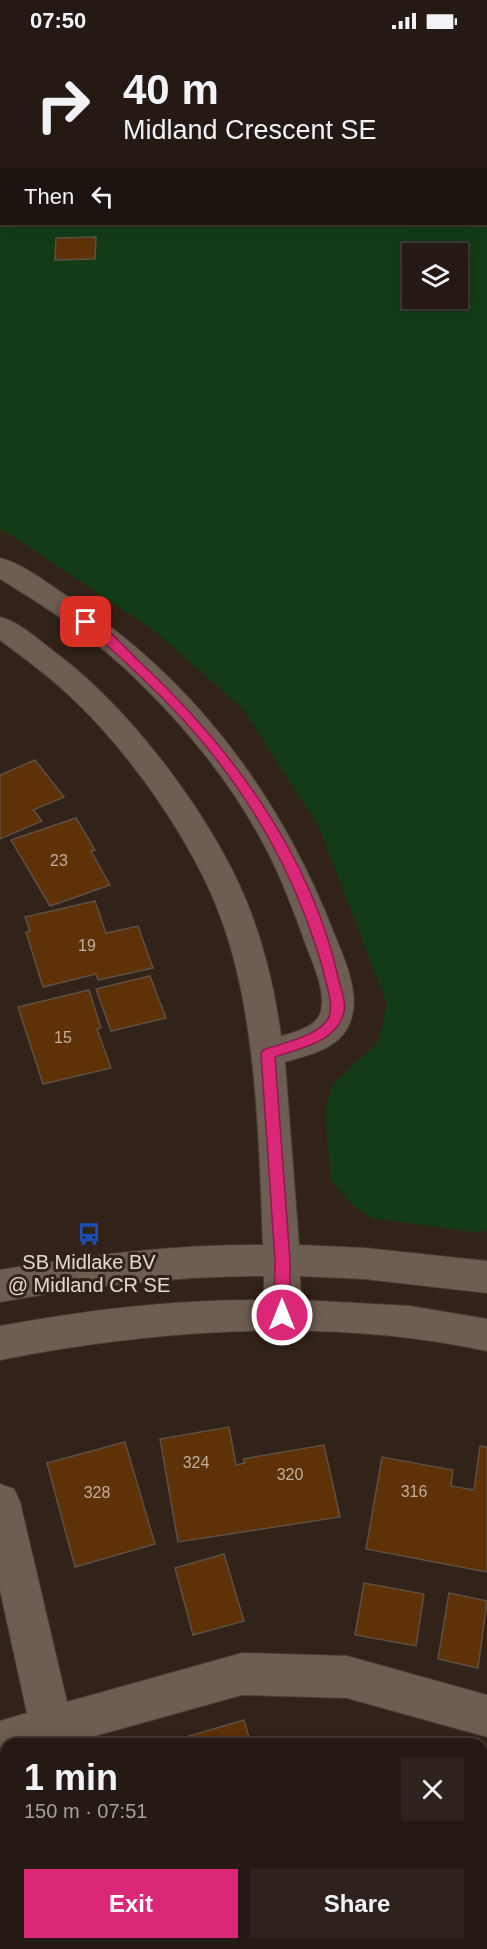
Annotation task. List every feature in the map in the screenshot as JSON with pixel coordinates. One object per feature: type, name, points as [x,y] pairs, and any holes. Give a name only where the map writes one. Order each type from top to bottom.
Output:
[{"type":"street","points":[[0,567],[51,597],[104,635],[139,666],[209,740],[272,829],[300,886],[327,957],[338,1010],[332,1024],[319,1035],[268,1054]]},
{"type":"street","points":[[0,626],[40,655],[83,691],[154,772],[182,812],[212,864],[238,921],[258,991],[268,1054],[283,1260],[282,1315]]},
{"type":"street","points":[[0,1286],[120,1267],[205,1261],[283,1260],[366,1263],[487,1277]]},
{"type":"street","points":[[0,1343],[47,1333],[129,1322],[212,1316],[282,1315],[380,1319],[466,1330],[487,1335]]},
{"type":"street","points":[[0,1502],[52,1728]]},
{"type":"street","points":[[15,1738],[242,1674],[347,1677],[487,1716]]},
{"type":"green space","points":[[0,225],[487,225],[487,1229],[480,1233],[371,1218],[352,1205],[331,1179],[325,1111],[333,1084],[378,1042],[387,1004],[319,827],[243,709],[156,632],[11,535],[0,530]]},
{"type":"building","points":[[96,237],[95,259],[55,260],[56,238]]},
{"type":"building","points":[[35,760],[64,797],[33,810],[42,821],[0,839],[0,775]]},
{"type":"building","points":[[76,818],[95,850],[91,851],[110,885],[50,906],[11,840]]},
{"type":"building","points":[[95,901],[106,933],[138,926],[153,968],[98,980],[96,974],[43,987],[26,932],[30,931],[25,917]]},
{"type":"building","points":[[150,976],[166,1018],[111,1031],[96,989]]},
{"type":"building","points":[[89,990],[101,1028],[97,1029],[111,1068],[43,1084],[18,1007]]},
{"type":"building","points":[[229,1427],[236,1465],[245,1463],[243,1459],[324,1445],[340,1517],[178,1542],[160,1439]]},
{"type":"building","points":[[125,1442],[155,1544],[75,1567],[47,1463]]},
{"type":"building","points":[[480,1446],[487,1447],[487,1572],[366,1549],[382,1457],[453,1470],[451,1486],[474,1490]]},
{"type":"building","points":[[224,1554],[244,1621],[193,1635],[175,1568]]},
{"type":"building","points":[[364,1583],[424,1594],[416,1646],[355,1635]]},
{"type":"building","points":[[449,1593],[487,1601],[478,1668],[438,1659]]},
{"type":"building","points":[[244,1720],[249,1738],[182,1738]]},
{"type":"place","name":"SB Midlake BV @ Midland CR SE","points":[[89,1234]]},
{"type":"route","points":[[86,622],[139,666],[178,705],[232,769],[272,829],[300,886],[327,957],[338,1000],[338,1010],[332,1024],[319,1035],[268,1054],[283,1260],[282,1315]]}]
